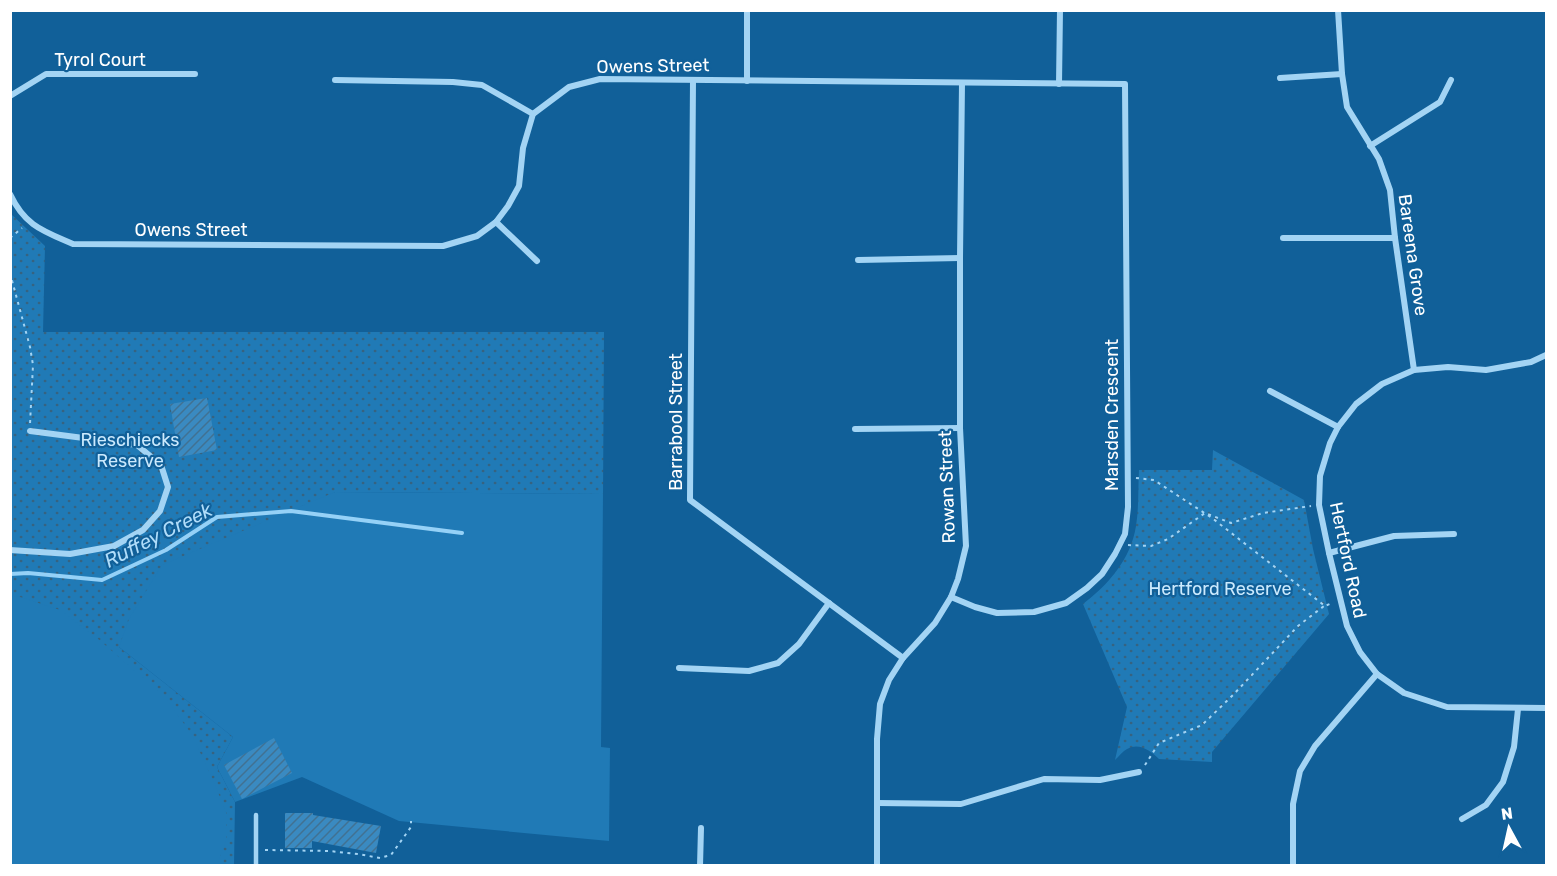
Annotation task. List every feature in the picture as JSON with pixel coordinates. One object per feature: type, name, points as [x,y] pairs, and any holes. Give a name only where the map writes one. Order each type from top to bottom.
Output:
[{"type":"street","points":[[747,10],[747,81]]},
{"type":"street","points":[[1059,84],[1060,10]]},
{"type":"street","name":"Bareena Grove","points":[[1338,10],[1342,74],[1347,107],[1379,159],[1390,190],[1414,370]]},
{"type":"street","name":"Tyrol Court","points":[[10,96],[46,74],[195,74]]},
{"type":"street","points":[[1280,78],[1342,74]]},
{"type":"street","name":"Owens Street","points":[[10,194],[16,205],[39,230],[73,244],[443,246],[477,236],[496,222],[508,206],[519,186],[523,148],[533,114],[569,87],[600,79],[1125,84]]},
{"type":"street","points":[[335,80],[453,81],[482,85],[533,114]]},
{"type":"street","name":"Barrabool Street","points":[[693,80],[690,500],[903,658]]},
{"type":"street","points":[[1370,146],[1440,102],[1451,80]]},
{"type":"street","name":"Rowan Street","points":[[877,866],[877,739],[880,704],[889,680],[903,658],[935,623],[951,597],[966,546],[960,428],[963,83]]},
{"type":"street","name":"Marsden Crescent","points":[[951,597],[997,613],[1034,612],[1066,603],[1102,574],[1125,534],[1128,476],[1125,84]]},
{"type":"street","points":[[496,222],[537,261]]},
{"type":"street","points":[[1282,238],[1395,238]]},
{"type":"street","points":[[858,260],[960,258]]},
{"type":"street","name":"Hertford Road","points":[[1546,355],[1531,362],[1486,370],[1448,367],[1414,370],[1382,384],[1356,404],[1338,427],[1330,443],[1320,476],[1319,505],[1347,626],[1360,652],[1377,674],[1404,693],[1447,707],[1546,708]]},
{"type":"street","points":[[1270,391],[1338,427]]},
{"type":"street","points":[[855,429],[960,428]]},
{"type":"street","points":[[10,550],[70,554],[114,546],[142,530],[160,512],[168,487],[161,465],[137,445],[30,431]]},
{"type":"street","points":[[1329,553],[1394,536],[1454,534]]},
{"type":"street","points":[[679,668],[749,670],[778,663],[799,644],[829,603]]},
{"type":"street","points":[[1293,866],[1293,804],[1300,771],[1315,746],[1377,674]]},
{"type":"street","points":[[1462,819],[1486,805],[1503,782],[1514,747],[1518,709]]},
{"type":"street","points":[[877,803],[961,804],[1044,779],[1100,780],[1139,772]]},
{"type":"street","points":[[700,866],[701,828]]},
{"type":"lane","points":[[256,815],[256,866]]},
{"type":"path","points":[[10,238],[30,222]]},
{"type":"path","points":[[10,273],[33,365],[30,431]]},
{"type":"path","points":[[1128,476],[1154,480],[1205,513],[1325,606]]},
{"type":"path","points":[[1205,513],[1232,523],[1263,513],[1319,505]]},
{"type":"path","points":[[1119,545],[1151,546],[1168,539],[1205,513]]},
{"type":"path","points":[[1139,772],[1159,743],[1202,725],[1298,626],[1325,606],[1340,600]]},
{"type":"path","points":[[256,850],[329,851],[380,858],[391,855],[411,826],[411,821]]},
{"type":"green space","name":"Rieschiecks Reserve","points":[[11,214],[45,246],[43,332],[604,332],[603,494],[335,492],[119,647],[233,737],[217,767],[235,802],[234,865],[11,865]]},
{"type":"green space","name":"Hertford Reserve","points":[[1213,450],[1304,500],[1329,614],[1212,752],[1212,762],[1159,759],[1149,750],[1136,746],[1126,750],[1115,760],[1127,707],[1083,604],[1109,580],[1129,549],[1137,519],[1139,470],[1212,470]]},
{"type":"green space","points":[[335,492],[603,494],[601,747],[610,748],[609,841],[399,821],[302,777],[235,802],[217,767],[233,737],[119,647],[129,619],[162,565]]},
{"type":"green space","points":[[17,596],[60,610],[97,638],[165,697],[192,735],[226,812],[226,841],[217,865],[11,865],[10,597]]},
{"type":"building","points":[[207,398],[217,450],[179,457],[170,404]]},
{"type":"building","points":[[274,738],[292,773],[242,799],[224,765]]},
{"type":"building","points":[[285,813],[313,813],[313,815],[381,826],[376,853],[312,841],[312,848],[285,848]]},
{"type":"waterway","name":"Ruffey Creek","points":[[10,574],[28,573],[102,580],[166,550],[217,517],[291,511],[462,533]]}]
